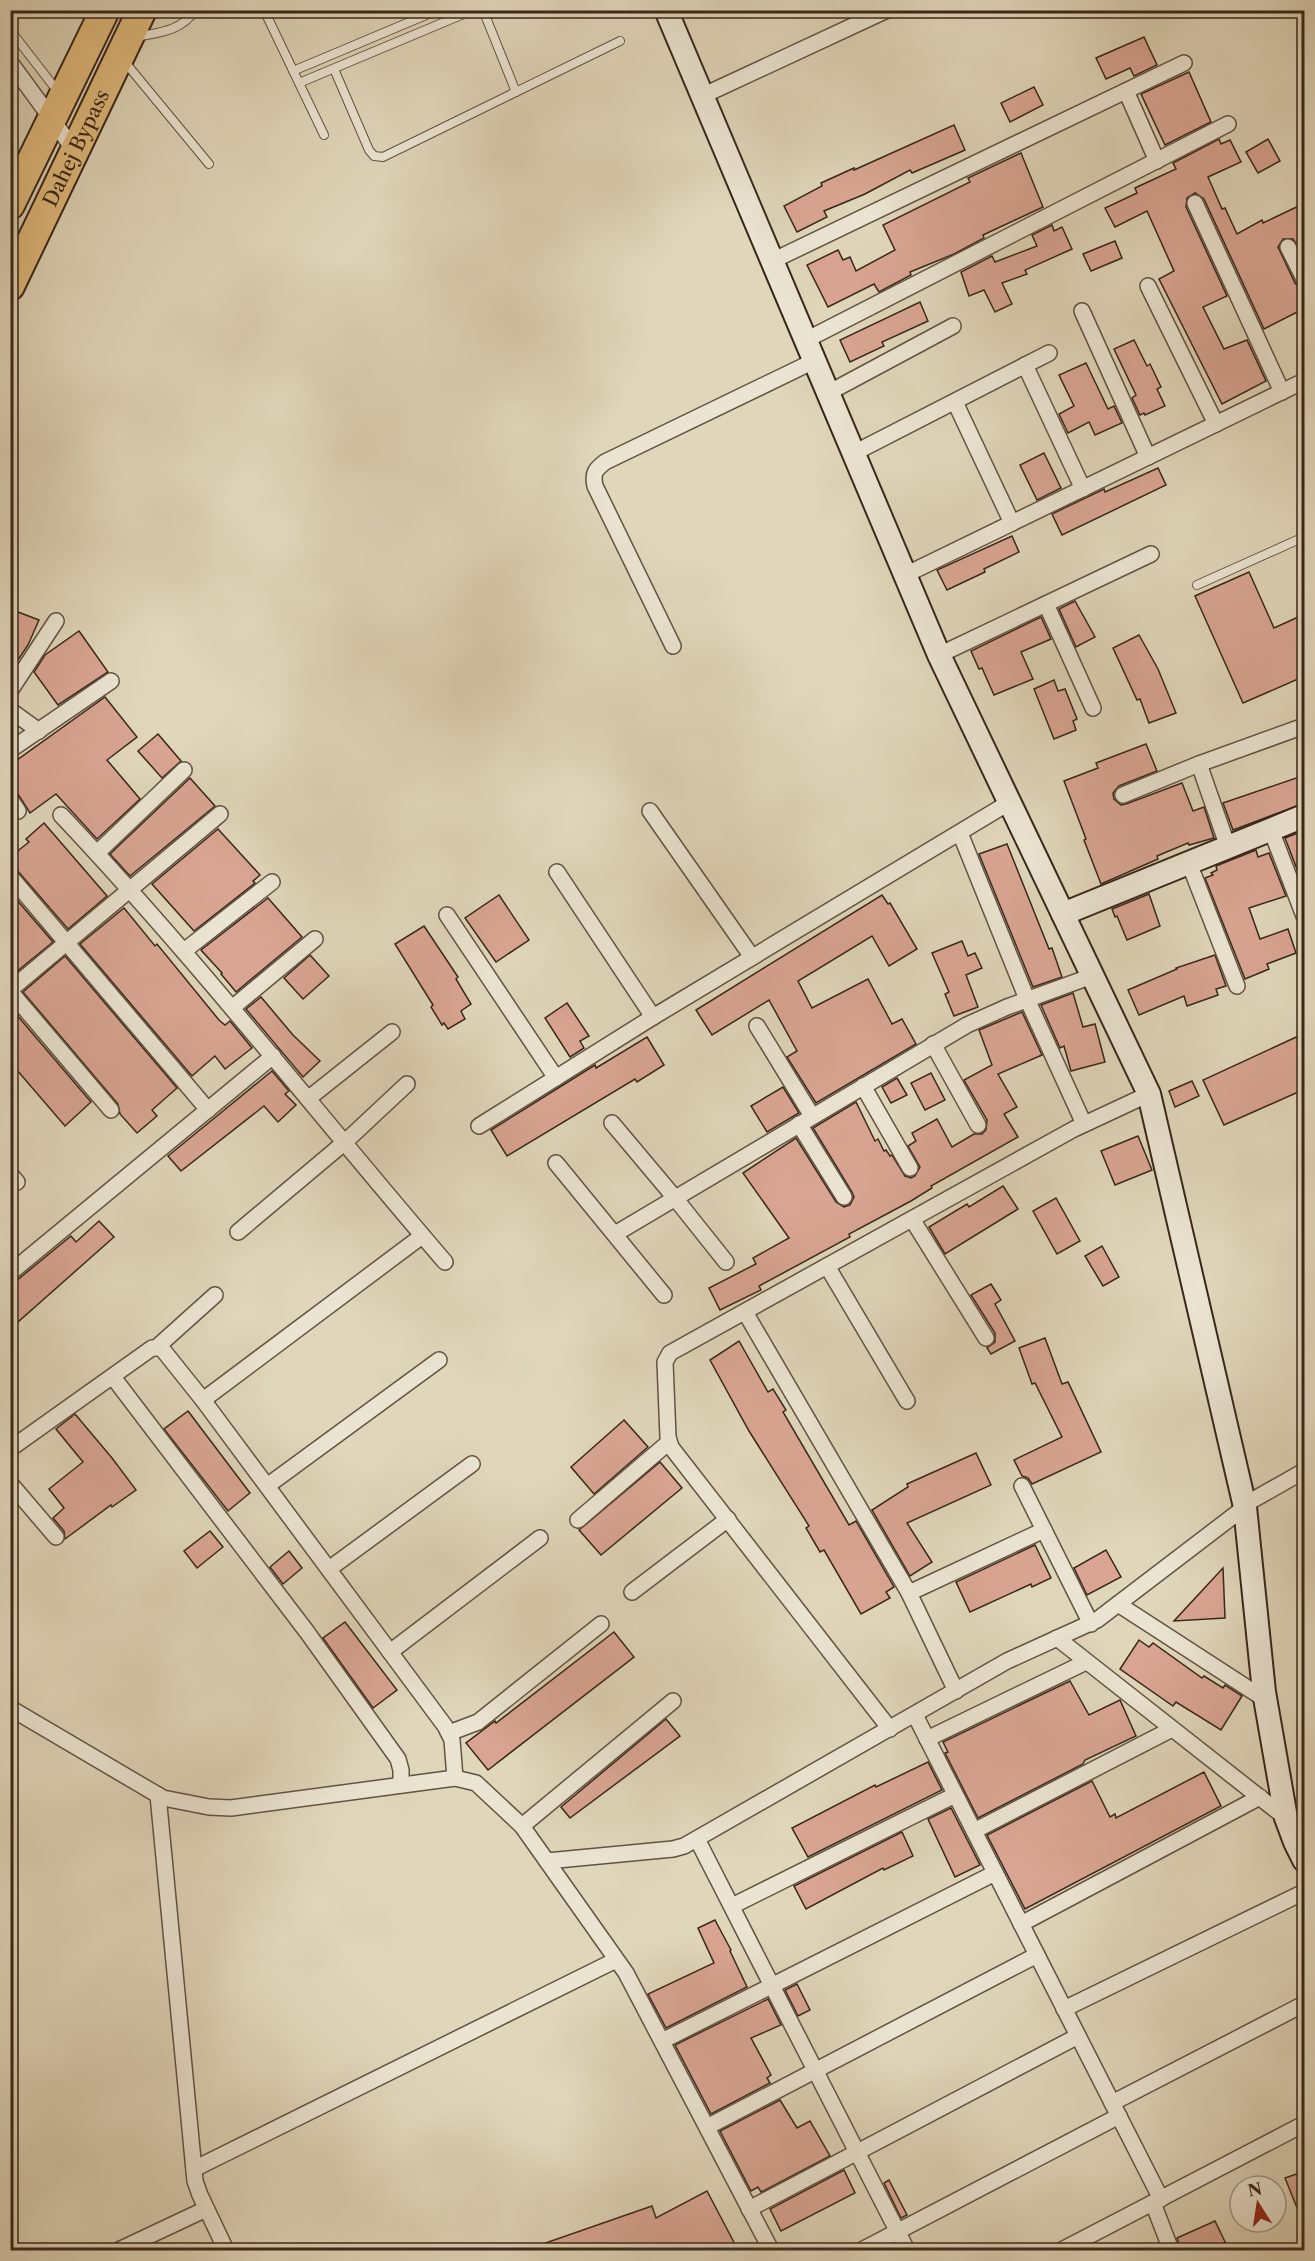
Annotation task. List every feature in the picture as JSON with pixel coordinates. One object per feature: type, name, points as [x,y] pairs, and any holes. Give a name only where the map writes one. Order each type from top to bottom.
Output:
[{"type":"highway","name":"Dahej Bypass","points":[[10,205],[105,10]]},
{"type":"highway","name":"Dahej Bypass","points":[[10,286],[142,10]]},
{"type":"street","points":[[702,96],[887,10]]},
{"type":"street","points":[[669,12],[702,96],[939,655],[1149,1094],[1244,1506],[1266,1700],[1286,1818],[1305,1860]]},
{"type":"street","points":[[10,62],[56,108],[75,151]]},
{"type":"street","points":[[772,261],[1184,63]]},
{"type":"street","points":[[1126,91],[1157,161]]},
{"type":"street","points":[[673,646],[595,486],[593,478],[595,469],[1228,124]]},
{"type":"street","points":[[1195,203],[1282,392]]},
{"type":"street","points":[[1288,247],[1305,279]]},
{"type":"street","points":[[1148,286],[1216,424]]},
{"type":"street","points":[[1082,311],[1148,457]]},
{"type":"street","points":[[828,393],[953,326]]},
{"type":"street","points":[[854,453],[1049,353]]},
{"type":"street","points":[[1025,366],[1083,489]]},
{"type":"street","points":[[905,575],[1305,381]]},
{"type":"street","points":[[955,402],[1012,523]]},
{"type":"street","points":[[939,655],[1151,554]]},
{"type":"street","points":[[1046,604],[1093,708]]},
{"type":"street","points":[[10,691],[56,621]]},
{"type":"street","points":[[10,750],[111,681]]},
{"type":"street","points":[[10,711],[39,731]]},
{"type":"street","points":[[1123,795],[1199,764],[1305,726]]},
{"type":"street","points":[[1199,764],[1228,847]]},
{"type":"street","points":[[97,853],[184,770]]},
{"type":"street","points":[[479,1126],[653,1017],[1010,802]]},
{"type":"street","points":[[650,810],[752,957]]},
{"type":"street","points":[[61,814],[131,889],[445,1262]]},
{"type":"street","points":[[111,1110],[10,991],[220,814]]},
{"type":"street","points":[[1063,914],[1305,816]]},
{"type":"street","points":[[1271,830],[1305,916]]},
{"type":"street","points":[[960,833],[1028,999],[1084,1124]]},
{"type":"street","points":[[1189,863],[1237,986]]},
{"type":"street","points":[[557,872],[653,1017]]},
{"type":"street","points":[[10,876],[208,1110]]},
{"type":"street","points":[[184,951],[272,882]]},
{"type":"street","points":[[447,915],[556,1077]]},
{"type":"street","points":[[232,1008],[315,939]]},
{"type":"street","points":[[615,1234],[933,1044],[986,1015],[1092,976]]},
{"type":"street","points":[[757,1026],[844,1197]]},
{"type":"street","points":[[309,1098],[392,1032]]},
{"type":"street","points":[[933,1044],[978,1125]]},
{"type":"street","points":[[10,1273],[273,1056]]},
{"type":"street","points":[[238,1232],[345,1142],[407,1084]]},
{"type":"street","points":[[863,1086],[910,1168]]},
{"type":"street","points":[[890,1729],[669,1442],[664,1367],[666,1357],[1084,1124],[1149,1094]]},
{"type":"street","points":[[612,1123],[726,1262]]},
{"type":"street","points":[[556,1163],[664,1295]]},
{"type":"street","points":[[912,1219],[986,1338]]},
{"type":"street","points":[[203,1400],[422,1236]]},
{"type":"street","points":[[827,1266],[907,1401]]},
{"type":"street","points":[[10,1449],[156,1348],[215,1295]]},
{"type":"street","points":[[745,1312],[909,1593],[956,1691]]},
{"type":"street","points":[[156,1348],[163,1350],[203,1400],[449,1733],[452,1740],[454,1778]]},
{"type":"street","points":[[267,1486],[439,1360]]},
{"type":"street","points":[[112,1377],[307,1632],[398,1759],[401,1785]]},
{"type":"street","points":[[578,1520],[669,1442]]},
{"type":"street","points":[[329,1569],[472,1464]]},
{"type":"street","points":[[547,1861],[673,1849],[698,1839],[1007,1661],[1091,1624],[1244,1506],[1305,1471]]},
{"type":"street","points":[[10,1483],[56,1537]]},
{"type":"street","points":[[1022,1486],[1091,1624]]},
{"type":"street","points":[[632,1592],[728,1519]]},
{"type":"street","points":[[909,1593],[1044,1530]]},
{"type":"street","points":[[390,1652],[540,1538]]},
{"type":"street","points":[[1118,1604],[1266,1700]]},
{"type":"street","points":[[449,1733],[478,1722],[601,1624]]},
{"type":"street","points":[[1057,1638],[1286,1818]]},
{"type":"street","points":[[927,1739],[1086,1662]]},
{"type":"street","points":[[522,1826],[673,1701]]},
{"type":"street","points":[[10,1708],[158,1795],[198,1805],[231,1808],[454,1778],[476,1783],[522,1826],[632,1983],[771,2250]]},
{"type":"street","points":[[915,1715],[1116,2109],[1157,2201],[1172,2250]]},
{"type":"street","points":[[974,1831],[1172,1729]]},
{"type":"street","points":[[158,1795],[194,2169],[197,2189],[226,2250]]},
{"type":"street","points":[[732,1906],[955,1795]]},
{"type":"street","points":[[1021,1924],[1260,1797]]},
{"type":"street","points":[[698,1839],[907,2250]]},
{"type":"street","points":[[662,2041],[995,1873]]},
{"type":"street","points":[[1064,2009],[1305,1892]]},
{"type":"street","points":[[707,2127],[1037,1955]]},
{"type":"street","points":[[194,2169],[616,1960]]},
{"type":"street","points":[[862,2250],[1305,2004]]},
{"type":"street","points":[[749,2209],[1078,2036]]},
{"type":"street","points":[[1062,2250],[1305,2124]]},
{"type":"street","points":[[119,2250],[206,2209]]},
{"type":"lane","points":[[196,10],[186,23],[124,47],[209,164]]},
{"type":"lane","points":[[264,10],[324,135]]},
{"type":"lane","points":[[293,71],[438,10]]},
{"type":"lane","points":[[299,83],[473,10]]},
{"type":"lane","points":[[483,10],[516,92]]},
{"type":"lane","points":[[10,30],[56,108]]},
{"type":"lane","points":[[334,69],[369,150],[374,156],[383,157],[620,41]]},
{"type":"lane","points":[[1197,585],[1305,537]]},
{"type":"building","points":[[1144,37],[1157,65],[1134,76],[1130,68],[1106,79],[1096,58]]},
{"type":"building","points":[[1189,72],[1211,122],[1165,145],[1141,94]]},
{"type":"building","points":[[1034,87],[1043,105],[1010,122],[1001,103]]},
{"type":"building","points":[[954,125],[965,150],[912,173],[910,170],[865,194],[824,211],[827,217],[797,232],[784,206],[822,186],[821,183]]},
{"type":"building","points":[[1219,139],[1221,144],[1230,140],[1241,162],[1208,177],[1222,209],[1225,208],[1237,234],[1262,220],[1263,223],[1305,203],[1305,258],[1293,239],[1283,239],[1278,247],[1295,283],[1305,289],[1305,308],[1264,329],[1204,199],[1195,193],[1187,198],[1186,207],[1227,296],[1203,307],[1224,349],[1247,340],[1266,381],[1222,404],[1159,279],[1174,271],[1147,211],[1115,227],[1105,208],[1137,193],[1135,188],[1176,169],[1173,163]]},
{"type":"building","points":[[1268,139],[1280,161],[1258,173],[1246,152]]},
{"type":"building","points":[[1021,153],[1043,207],[983,235],[984,238],[954,254],[910,272],[911,275],[879,292],[874,284],[828,307],[807,265],[838,250],[843,260],[850,257],[856,271],[895,250],[883,225],[970,182],[968,178]]},
{"type":"building","points":[[1052,225],[1054,231],[1062,227],[1072,249],[1025,270],[1027,274],[1002,283],[1012,304],[995,312],[984,290],[969,296],[961,272],[992,256],[995,262],[1037,246],[1032,235]]},
{"type":"building","points":[[1115,241],[1122,258],[1091,271],[1083,254]]},
{"type":"building","points":[[920,302],[928,321],[882,342],[884,346],[850,362],[840,340]]},
{"type":"building","points":[[1134,340],[1147,366],[1150,364],[1161,387],[1157,389],[1165,406],[1145,415],[1144,413],[1140,415],[1132,398],[1136,395],[1114,349]]},
{"type":"building","points":[[1086,363],[1108,409],[1114,406],[1122,423],[1095,435],[1089,422],[1068,433],[1059,414],[1074,406],[1059,375]]},
{"type":"building","points":[[1044,453],[1061,488],[1037,500],[1020,465]]},
{"type":"building","points":[[1158,468],[1166,485],[1062,535],[1052,514],[1104,489],[1105,492]]},
{"type":"building","points":[[1012,536],[1019,552],[984,569],[985,572],[947,590],[937,570]]},
{"type":"building","points":[[1249,572],[1274,628],[1305,614],[1305,676],[1243,703],[1195,596]]},
{"type":"building","points":[[1075,601],[1095,637],[1076,647],[1059,609]]},
{"type":"building","points":[[10,609],[39,620],[28,645],[10,672]]},
{"type":"building","points":[[1041,617],[1051,639],[1021,652],[1033,679],[994,695],[982,668],[979,669],[971,651]]},
{"type":"building","points":[[79,631],[108,672],[58,705],[34,672],[45,655]]},
{"type":"building","points":[[1139,635],[1158,669],[1176,713],[1149,723],[1140,699],[1137,700],[1113,648]]},
{"type":"building","points":[[1054,680],[1058,691],[1065,689],[1077,719],[1073,721],[1076,730],[1054,739],[1034,689]]},
{"type":"building","points":[[105,697],[137,737],[107,760],[140,799],[97,839],[56,794],[30,813],[18,794],[10,787],[10,765]]},
{"type":"building","points":[[158,734],[181,761],[162,778],[138,751]]},
{"type":"building","points":[[1146,744],[1157,771],[1119,786],[1113,793],[1114,799],[1121,805],[1126,804],[1182,783],[1193,811],[1204,807],[1214,838],[1189,845],[1188,843],[1101,884],[1064,781],[1098,768],[1096,763]]},
{"type":"building","points":[[1305,775],[1305,803],[1233,830],[1223,803]]},
{"type":"building","points":[[190,778],[215,806],[130,876],[110,854]]},
{"type":"building","points":[[44,823],[107,896],[68,929],[17,870],[10,867],[10,857],[29,842],[26,839]]},
{"type":"building","points":[[218,829],[260,875],[253,881],[255,883],[194,931],[152,884]]},
{"type":"building","points":[[1305,830],[1305,890],[1285,838]]},
{"type":"building","points":[[1007,844],[1049,949],[1052,948],[1062,977],[1033,987],[979,854]]},
{"type":"building","points":[[1256,850],[1258,857],[1269,853],[1286,896],[1249,908],[1260,939],[1288,929],[1296,953],[1267,964],[1269,969],[1245,979],[1205,878],[1213,875],[1211,873],[1217,870],[1216,866]]},
{"type":"building","points":[[10,892],[53,942],[10,977]]},
{"type":"building","points":[[1149,894],[1160,926],[1127,940],[1112,909]]},
{"type":"building","points":[[499,895],[529,940],[496,962],[465,918]]},
{"type":"building","points":[[882,895],[888,904],[890,903],[917,949],[889,966],[872,936],[798,981],[812,1008],[868,979],[892,1024],[902,1019],[916,1044],[816,1103],[787,1057],[797,1051],[769,1000],[712,1035],[696,1010]]},
{"type":"building","points":[[268,898],[302,937],[236,992],[201,950]]},
{"type":"building","points":[[124,908],[155,946],[157,944],[219,1020],[225,1025],[230,1021],[252,1048],[225,1069],[215,1056],[192,1076],[80,944]]},
{"type":"building","points":[[424,926],[458,977],[456,979],[471,1004],[461,1011],[465,1019],[448,1029],[444,1023],[442,1025],[431,1007],[433,1005],[395,944]]},
{"type":"building","points":[[962,941],[968,956],[975,953],[982,968],[966,975],[978,1007],[954,1016],[945,994],[949,992],[932,953]]},
{"type":"building","points":[[310,955],[329,976],[303,999],[284,978]]},
{"type":"building","points":[[1215,955],[1226,986],[1216,989],[1218,995],[1187,1006],[1184,996],[1139,1015],[1128,990],[1176,968]]},
{"type":"building","points":[[65,956],[177,1088],[152,1110],[157,1116],[137,1133],[120,1114],[118,1104],[23,992]]},
{"type":"building","points":[[1073,993],[1083,1027],[1095,1024],[1105,1062],[1071,1071],[1064,1046],[1060,1048],[1041,1005]]},
{"type":"building","points":[[261,997],[293,1035],[320,1061],[303,1077],[246,1009]]},
{"type":"building","points":[[567,1003],[589,1036],[580,1041],[584,1048],[570,1057],[545,1018]]},
{"type":"building","points":[[10,1007],[91,1102],[65,1126],[10,1062]]},
{"type":"building","points":[[1022,1012],[1042,1055],[998,1074],[1017,1107],[1004,1114],[1018,1137],[931,1186],[932,1188],[911,1201],[849,1234],[850,1237],[759,1286],[761,1290],[720,1310],[709,1288],[756,1264],[753,1258],[789,1238],[743,1173],[796,1138],[836,1202],[844,1207],[850,1205],[854,1197],[852,1192],[813,1128],[856,1102],[875,1141],[878,1139],[884,1151],[892,1155],[905,1176],[911,1178],[915,1176],[920,1167],[908,1146],[916,1141],[912,1133],[937,1119],[952,1147],[986,1130],[987,1120],[964,1080],[992,1065],[979,1030]]},
{"type":"building","points":[[1305,1033],[1305,1089],[1224,1125],[1203,1080]]},
{"type":"building","points":[[647,1037],[664,1065],[637,1082],[635,1079],[507,1156],[491,1130],[595,1065],[596,1068]]},
{"type":"building","points":[[272,1071],[289,1091],[285,1094],[296,1105],[278,1122],[264,1106],[181,1171],[168,1156]]},
{"type":"building","points":[[931,1073],[945,1100],[925,1110],[911,1083]]},
{"type":"building","points":[[897,1078],[907,1095],[891,1103],[882,1087]]},
{"type":"building","points":[[1192,1081],[1199,1096],[1175,1107],[1169,1091]]},
{"type":"building","points":[[783,1087],[799,1113],[767,1132],[751,1106]]},
{"type":"building","points":[[1138,1136],[1152,1170],[1115,1185],[1101,1151]]},
{"type":"building","points":[[1003,1186],[1018,1209],[945,1254],[929,1227],[967,1204],[969,1207]]},
{"type":"building","points":[[1056,1198],[1080,1241],[1057,1254],[1033,1211]]},
{"type":"building","points":[[99,1221],[114,1237],[10,1329],[10,1283],[16,1281],[71,1236],[76,1242]]},
{"type":"building","points":[[1102,1246],[1119,1277],[1103,1286],[1085,1256]]},
{"type":"building","points":[[991,1284],[1001,1300],[995,1304],[1015,1341],[991,1354],[987,1348],[995,1342],[995,1333],[971,1295]]},
{"type":"building","points":[[1045,1338],[1062,1384],[1068,1382],[1101,1452],[1032,1484],[1028,1478],[1022,1476],[1014,1460],[1062,1437],[1035,1383],[1032,1384],[1019,1348]]},
{"type":"building","points":[[739,1341],[768,1392],[773,1389],[786,1410],[783,1412],[849,1525],[856,1521],[894,1587],[886,1592],[890,1598],[861,1614],[824,1550],[820,1552],[806,1528],[809,1526],[749,1431],[710,1360]]},
{"type":"building","points":[[188,1411],[250,1493],[228,1511],[164,1429]]},
{"type":"building","points":[[75,1414],[136,1490],[112,1507],[111,1505],[65,1539],[64,1531],[53,1518],[64,1508],[49,1489],[83,1462],[56,1429]]},
{"type":"building","points":[[624,1420],[648,1447],[594,1494],[571,1467]]},
{"type":"building","points":[[976,1453],[991,1485],[907,1523],[932,1562],[910,1576],[872,1510],[908,1487],[907,1484]]},
{"type":"building","points":[[660,1462],[682,1488],[601,1555],[579,1530]]},
{"type":"building","points":[[210,1531],[223,1547],[197,1568],[184,1551]]},
{"type":"building","points":[[1035,1545],[1051,1578],[1032,1587],[1031,1584],[970,1612],[956,1582]]},
{"type":"building","points":[[1106,1550],[1121,1577],[1087,1595],[1074,1568]]},
{"type":"building","points":[[289,1551],[302,1568],[283,1584],[270,1567]]},
{"type":"building","points":[[1223,1568],[1225,1618],[1174,1621]]},
{"type":"building","points":[[345,1622],[397,1690],[373,1708],[323,1638]]},
{"type":"building","points":[[614,1632],[634,1657],[488,1770],[466,1743],[495,1721],[496,1723]]},
{"type":"building","points":[[1139,1640],[1149,1647],[1153,1643],[1202,1678],[1204,1676],[1223,1688],[1225,1685],[1242,1696],[1221,1730],[1176,1702],[1173,1706],[1120,1669]]},
{"type":"building","points":[[1070,1681],[1089,1715],[1120,1700],[1136,1736],[1085,1760],[1083,1764],[978,1818],[945,1753],[948,1752],[943,1742]]},
{"type":"building","points":[[666,1719],[680,1736],[570,1818],[561,1807]]},
{"type":"building","points":[[928,1762],[942,1790],[808,1857],[792,1828],[875,1785],[876,1787]]},
{"type":"building","points":[[1204,1772],[1221,1806],[1025,1909],[987,1835],[1092,1781],[1110,1817],[1115,1814],[1116,1818]]},
{"type":"building","points":[[951,1808],[980,1865],[955,1877],[928,1819]]},
{"type":"building","points":[[902,1832],[913,1856],[884,1870],[883,1868],[806,1909],[794,1886]]},
{"type":"building","points":[[715,1920],[747,1987],[666,2028],[648,1994],[714,1963],[698,1928]]},
{"type":"building","points":[[797,1984],[810,2010],[798,2016],[785,1990]]},
{"type":"building","points":[[768,1999],[781,2025],[751,2038],[771,2075],[767,2078],[770,2083],[711,2114],[675,2045]]},
{"type":"building","points":[[780,2100],[797,2128],[810,2121],[830,2156],[761,2192],[758,2187],[751,2191],[720,2131]]},
{"type":"building","points":[[844,2170],[855,2193],[781,2231],[770,2209]]},
{"type":"building","points":[[1305,2171],[1305,2225],[1288,2185],[1288,2177]]},
{"type":"building","points":[[889,2180],[907,2215],[901,2218],[884,2183]]},
{"type":"building","points":[[707,2191],[738,2250],[622,2250],[621,2246],[607,2250],[531,2250],[531,2248],[652,2206],[656,2218]]},
{"type":"building","points":[[1215,2221],[1229,2250],[1181,2250],[1177,2238]]}]
